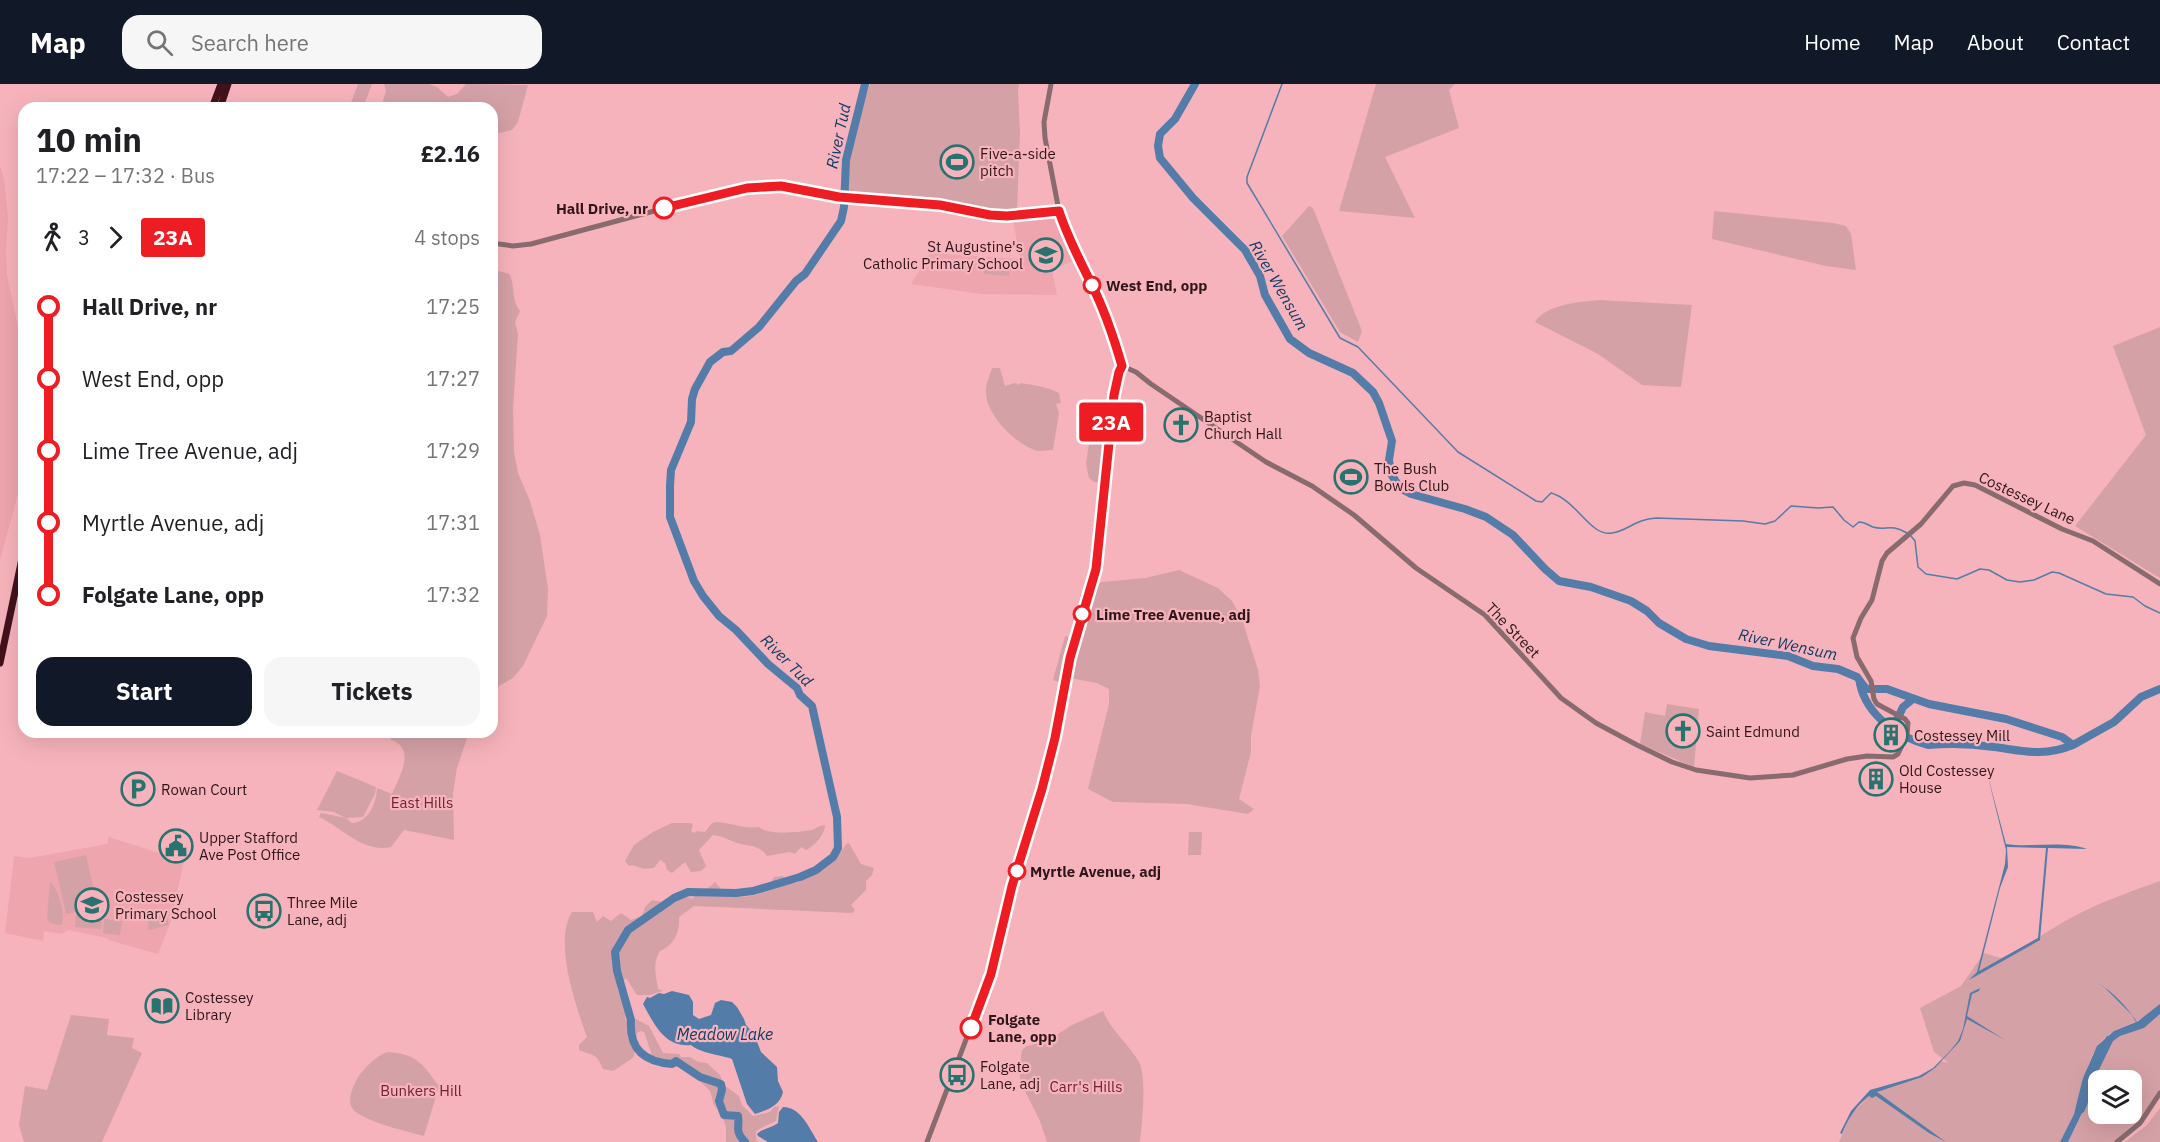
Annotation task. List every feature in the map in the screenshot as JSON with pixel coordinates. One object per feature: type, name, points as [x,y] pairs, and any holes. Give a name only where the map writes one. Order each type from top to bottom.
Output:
[{"type":"highway","points":[[218,102],[221,84]]},
{"type":"highway","points":[[219,102],[228,84]]},
{"type":"highway","points":[[0,663],[18,578]]},
{"type":"street","points":[[927,1142],[991,974],[1012,886],[1055,738],[1070,658],[1096,569],[1114,395],[1122,366],[1100,303],[1065,230],[1059,211],[1044,122],[1052,84]]},
{"type":"street","points":[[498,244],[513,246],[531,244],[759,186],[790,187],[839,197],[933,204],[997,216],[1059,211]]},
{"type":"street","name":"The Street","points":[[1122,366],[1136,372],[1266,462],[1312,486],[1354,515],[1416,568],[1480,611],[1561,698],[1612,733],[1672,762],[1696,770],[1750,778],[1793,775],[1847,759],[1893,756]]},
{"type":"street","name":"Costessey Lane","points":[[1893,756],[1899,754],[1904,744],[1909,730],[1908,723],[1897,714],[1877,704],[1871,681],[1857,657],[1853,638],[1872,600],[1882,561],[1894,546],[1910,535],[1929,516],[1936,504],[1953,486],[1968,483],[2093,542],[2160,584]]},
{"type":"street","points":[[2117,1142],[2140,1123],[2160,1093]]},
{"type":"shaded area","points":[[0,166],[4,178],[8,218],[7,275],[18,326],[18,495],[0,560]]},
{"type":"shaded area","name":"St Augustine's Catholic Primary School","points":[[1046,215],[1057,220],[1075,260],[1052,270],[1057,295],[981,294],[911,284],[930,253],[1020,259],[1013,220]]},
{"type":"shaded area","name":"Costessey Primary School","points":[[109,837],[184,861],[171,921],[158,954],[107,938],[68,930],[62,934],[44,931],[43,941],[5,933],[14,856],[29,858],[107,844]]},
{"type":"green space","points":[[358,84],[372,84],[365,102],[351,102]]},
{"type":"green space","points":[[384,84],[429,84],[437,87],[448,97],[457,94],[466,84],[528,85],[518,122],[512,130],[498,134],[498,102],[383,102],[386,91]]},
{"type":"green space","points":[[870,84],[1019,84],[1017,211],[978,209],[909,197],[846,193],[850,151]]},
{"type":"green space","points":[[1376,84],[1455,84],[1449,90],[1459,128],[1385,157],[1415,218],[1339,211]]},
{"type":"green space","points":[[1309,206],[1313,208],[1362,331],[1358,342],[1340,332],[1282,236]]},
{"type":"green space","points":[[1714,211],[1846,226],[1851,234],[1856,270],[1826,266],[1712,239]]},
{"type":"green space","points":[[985,260],[1010,261],[1009,276],[984,274]]},
{"type":"green space","points":[[498,271],[509,274],[515,301],[520,311],[515,322],[518,334],[513,408],[514,452],[518,473],[530,501],[540,535],[548,589],[547,616],[523,666],[513,678],[498,687]]},
{"type":"green space","points":[[1599,300],[1692,305],[1681,387],[1642,385],[1598,354],[1535,322],[1547,311],[1555,308]]},
{"type":"green space","points":[[2160,327],[2160,578],[2075,526],[2146,435],[2113,346]]},
{"type":"green space","points":[[992,368],[1000,368],[1005,386],[1020,383],[1059,393],[1061,403],[1056,404],[1059,413],[1053,450],[1038,451],[1030,448],[1012,436],[996,419],[990,409],[986,390]]},
{"type":"green space","points":[[1110,402],[1101,482],[1094,482],[1089,478],[1086,464],[1095,404]]},
{"type":"green space","name":"The Bush Bowls Club","points":[[1349,464],[1363,474],[1353,489],[1339,480]]},
{"type":"green space","points":[[1179,570],[1218,588],[1232,601],[1242,619],[1258,670],[1260,686],[1251,736],[1251,752],[1239,799],[1254,809],[1248,814],[1187,804],[1113,802],[1088,789],[1109,704],[1109,689],[1097,683],[1070,678],[1095,586],[1102,582],[1145,578]]},
{"type":"green space","points":[[1065,636],[1068,637],[1070,644],[1061,683],[1053,680]]},
{"type":"green space","points":[[1667,704],[1699,709],[1694,767],[1640,744],[1645,712],[1665,716]]},
{"type":"green space","name":"East Hills","points":[[390,738],[467,738],[457,768],[453,793],[454,840],[404,830],[391,847],[371,847],[319,817],[321,813],[346,818],[352,823],[358,822],[363,820],[370,811],[377,788],[392,794],[402,772],[405,756],[399,744]]},
{"type":"green space","points":[[337,771],[376,787],[375,794],[363,817],[346,818],[334,812],[317,810]]},
{"type":"green space","points":[[672,823],[691,823],[693,825],[691,831],[694,833],[705,832],[712,823],[759,827],[770,832],[812,830],[825,825],[816,843],[806,850],[801,847],[795,854],[790,852],[767,856],[756,847],[713,835],[699,850],[706,866],[701,871],[691,872],[685,862],[672,873],[660,860],[654,868],[644,869],[629,866],[625,861],[634,845]]},
{"type":"green space","points":[[1189,832],[1202,832],[1201,855],[1188,855]]},
{"type":"green space","points":[[849,843],[861,864],[874,868],[872,875],[866,881],[866,890],[851,905],[855,910],[852,913],[694,906],[679,917],[675,937],[660,951],[658,956],[655,965],[656,979],[658,989],[663,991],[650,995],[637,995],[626,978],[617,988],[627,1010],[625,1020],[636,1019],[649,1026],[663,1053],[679,1054],[681,1057],[690,1057],[698,1062],[707,1063],[720,1075],[724,1085],[739,1096],[742,1105],[753,1116],[770,1112],[774,1107],[779,1106],[776,1121],[756,1132],[756,1140],[759,1142],[726,1142],[726,1127],[722,1115],[714,1105],[710,1091],[698,1079],[691,1067],[665,1067],[652,1055],[644,1032],[637,1033],[634,1056],[613,1071],[603,1069],[596,1057],[579,1050],[579,1045],[587,1037],[572,992],[565,956],[567,924],[572,912],[593,912],[597,922],[603,916],[611,921],[621,913],[631,920],[642,916],[645,907],[652,900],[672,904],[686,896],[692,899],[715,882],[730,895],[746,897],[766,891],[774,877],[782,876],[797,883],[830,862]]},
{"type":"green space","points":[[86,855],[98,907],[66,914],[54,862]]},
{"type":"green space","points":[[2160,881],[2160,1004],[2141,1019],[2112,1032],[2099,1044],[2089,1063],[2074,1113],[2060,1142],[1839,1142],[1851,1115],[1869,1096],[1926,1074],[1941,1061],[1949,1063],[1934,1052],[1920,1008],[1961,986],[1984,953],[2001,958],[2082,912]]},
{"type":"green space","points":[[50,882],[60,902],[63,914],[62,924],[49,922],[47,918]]},
{"type":"green space","points":[[166,913],[169,925],[149,930],[147,916]]},
{"type":"green space","points":[[76,914],[102,916],[101,929],[75,927]]},
{"type":"green space","points":[[104,919],[122,921],[120,935],[103,933]]},
{"type":"green space","name":"Carr's Hills","points":[[1103,1011],[1135,1055],[1141,1069],[1143,1101],[1140,1142],[1047,1142],[1040,1121],[1020,1081],[1022,1050],[1027,1046],[1047,1041],[1072,1025]]},
{"type":"green space","points":[[2160,1014],[2160,1089],[2142,1115],[2142,1070],[2094,1070],[2105,1047],[2120,1036],[2144,1028]]},
{"type":"green space","points":[[71,1015],[109,1019],[107,1035],[134,1038],[132,1048],[142,1053],[102,1142],[24,1142],[19,1125],[25,1086],[47,1090]]},
{"type":"green space","name":"Bunkers Hill","points":[[388,1052],[406,1055],[419,1062],[439,1086],[424,1136],[372,1121],[351,1106],[351,1092],[355,1082],[375,1059]]},
{"type":"green space","points":[[2088,1087],[2088,1124],[2134,1124],[2114,1142],[2068,1142],[2082,1114]]},
{"type":"green space","points":[[2160,1108],[2160,1142],[2125,1142],[2147,1125]]},
{"type":"water","points":[[1986,769],[2006,844],[2067,845],[2087,849],[2048,848],[2040,940],[1969,980],[1977,972],[2005,864],[2006,850]],"holes":[[[2007,847],[2046,848],[2038,938],[1979,971],[2000,888],[2008,867]]]},
{"type":"water","points":[[2104,987],[2128,1009],[2137,1022],[2160,1004],[2160,1014],[2144,1028],[2120,1036],[2105,1047],[2094,1070],[2088,1070],[2088,1088],[2084,1109],[2068,1142],[2060,1142],[2074,1114],[2083,1078],[2097,1046],[2114,1031],[2136,1022]]},
{"type":"water","points":[[1980,988],[1972,994],[1967,1016],[2005,1040],[1967,1019],[1960,1041],[1935,1068],[1922,1077],[1877,1092],[1946,1142],[1929,1133],[1876,1096],[1872,1098],[1869,1096],[1860,1104],[1842,1134],[1840,1133],[1851,1111],[1870,1090],[1919,1076],[1933,1068],[1950,1051],[1958,1041],[1963,1029],[1970,993]]},
{"type":"water","name":"Meadow Lake","points":[[672,991],[689,995],[693,1002],[693,1015],[699,1019],[711,1015],[715,1003],[721,1000],[732,1002],[737,1007],[746,1025],[754,1034],[761,1052],[777,1067],[778,1081],[783,1092],[776,1104],[755,1114],[747,1104],[732,1059],[705,1052],[691,1045],[674,1043],[661,1033],[643,1004],[647,997]]},
{"type":"water","points":[[783,1107],[800,1114],[818,1142],[768,1142],[758,1136],[760,1132],[778,1123],[779,1112]]},
{"type":"waterway","name":"River Tud","points":[[745,1142],[738,1132],[738,1116],[724,1115],[719,1101],[721,1084],[700,1077],[676,1061],[672,1064],[662,1063],[640,1052],[633,1039],[631,1020],[617,971],[615,952],[628,930],[674,898],[688,892],[753,891],[800,877],[816,870],[833,857],[838,848],[837,817],[812,706],[800,695],[797,688],[768,664],[736,630],[719,616],[703,596],[694,581],[670,517],[670,486],[671,470],[691,422],[695,389],[710,362],[723,352],[731,351],[759,327],[796,281],[805,274],[841,221],[844,207],[846,160],[865,84]]},
{"type":"waterway","name":"River Wensum","points":[[1195,84],[1175,119],[1160,134],[1158,146],[1160,158],[1193,198],[1245,250],[1260,276],[1265,295],[1290,339],[1309,353],[1353,373],[1373,392],[1392,441],[1389,460],[1391,474],[1400,488],[1411,494],[1486,517],[1513,535],[1559,581],[1591,587],[1631,601],[1647,611],[1659,623],[1686,639],[1709,646],[1788,656],[1813,666],[1838,669],[1857,677],[1866,689],[1887,689],[1929,704],[2006,719],[2062,737],[2073,745],[2114,722],[2141,697],[2160,689]]},
{"type":"waterway","points":[[1282,84],[1247,177],[1247,183],[1340,338],[1358,347],[1458,452],[1536,501],[1542,502],[1551,493],[1560,497],[1590,524],[1604,533],[1618,532],[1643,520],[1656,518],[1765,524],[1775,521],[1791,506],[1833,507],[1853,527],[1861,522],[1877,528],[1896,528],[1907,533]]},
{"type":"waterway","points":[[1911,536],[1915,541],[1918,567],[1926,574],[1957,579],[1980,569],[1989,570],[2007,580],[2020,582],[2034,580],[2052,572],[2059,573],[2106,594],[2133,597],[2160,613]]},
{"type":"waterway","name":"River Wensum","points":[[1860,684],[1869,706],[1885,724],[1906,737],[1928,745],[1986,746],[2033,752],[2052,751],[2073,745]]},
{"type":"waterway","name":"River Wensum","points":[[1893,728],[1903,707],[1913,699]]},
{"type":"waterway","name":"River Wensum","points":[[2081,1109],[2090,1079],[2109,1040]]},
{"type":"bus line","name":"23A","points":[[664,208],[747,188],[781,186],[839,197],[948,206],[990,215],[1007,216],[1059,211],[1065,230],[1100,303],[1122,366],[1114,395],[1096,569],[1075,636],[1055,738],[1042,789],[1012,886],[991,974],[971,1028]]},
{"type":"place","name":"Five-a-side pitch","points":[[957,162]]},
{"type":"place","name":"Hall Drive, nr","points":[[664,208]]},
{"type":"place","name":"St Augustine's Catholic Primary School","points":[[1046,255]]},
{"type":"place","name":"West End, opp","points":[[1092,285]]},
{"type":"place","name":"Baptist Church Hall","points":[[1181,425]]},
{"type":"place","name":"The Bush Bowls Club","points":[[1351,477]]},
{"type":"place","name":"Lime Tree Avenue, adj","points":[[1082,614]]},
{"type":"place","name":"Saint Edmund","points":[[1683,731]]},
{"type":"place","name":"Costessey Mill","points":[[1891,735]]},
{"type":"place","name":"Old Costessey House","points":[[1876,779]]},
{"type":"place","name":"Rowan Court","points":[[138,789]]},
{"type":"place","name":"Upper Stafford Ave Post Office","points":[[176,846]]},
{"type":"place","name":"Myrtle Avenue, adj","points":[[1017,871]]},
{"type":"place","name":"Costessey Primary School","points":[[92,905]]},
{"type":"place","name":"Three Mile Lane, adj","points":[[264,911]]},
{"type":"place","name":"Costessey Library","points":[[162,1006]]},
{"type":"place","name":"Folgate Lane, opp","points":[[971,1028]]},
{"type":"place","name":"Folgate Lane, adj","points":[[957,1075]]}]
